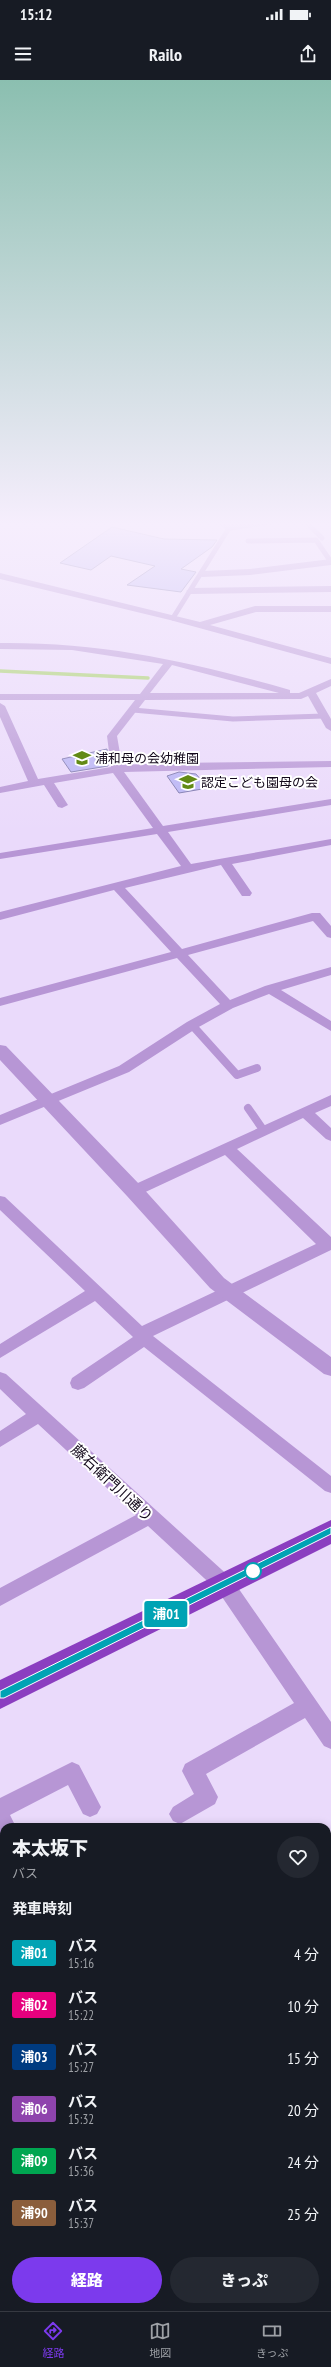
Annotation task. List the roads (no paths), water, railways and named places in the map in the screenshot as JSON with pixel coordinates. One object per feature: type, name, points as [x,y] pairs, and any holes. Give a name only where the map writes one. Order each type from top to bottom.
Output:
[{"type":"highway","points":[[0,1695],[331,1531]]},
{"type":"street","points":[[197,624],[331,661]]},
{"type":"street","points":[[0,646],[33,644],[170,661],[301,696]]},
{"type":"street","points":[[170,661],[112,736],[117,770],[188,868]]},
{"type":"street","points":[[0,698],[301,696],[331,682]]},
{"type":"street","points":[[311,692],[331,728]]},
{"type":"street","points":[[0,706],[35,784]]},
{"type":"street","points":[[0,790],[117,770],[190,765],[293,766],[331,764]]},
{"type":"street","points":[[48,782],[62,805]]},
{"type":"street","points":[[0,856],[331,802]]},
{"type":"street","points":[[0,916],[188,868],[331,842]]},
{"type":"street","points":[[225,862],[246,893]]},
{"type":"street","points":[[117,886],[228,1005]]},
{"type":"street","points":[[0,1002],[316,916],[331,934]]},
{"type":"street","points":[[0,1120],[124,1069],[192,1025],[228,1005],[270,989],[331,971]]},
{"type":"street","points":[[270,989],[331,1027]]},
{"type":"street","points":[[0,1050],[134,1191],[217,1283],[331,1368]]},
{"type":"street","points":[[134,1191],[331,1100]]},
{"type":"street","points":[[304,1112],[331,1136]]},
{"type":"street","points":[[78,1383],[144,1338],[146,1331],[329,1244],[228,1148]]},
{"type":"street","points":[[0,1201],[144,1338],[331,1486]]},
{"type":"street","points":[[0,1352],[96,1292]]},
{"type":"street","name":"藤右衛門川通り","points":[[0,1379],[148,1517],[224,1585],[331,1739]]},
{"type":"street","points":[[0,1440],[39,1414]]},
{"type":"street","points":[[0,1598],[148,1517]]},
{"type":"street","points":[[180,1814],[208,1797],[192,1771],[307,1706]]},
{"type":"street","points":[[0,1809],[72,1772],[90,1807]]},
{"type":"lane","points":[[133,710],[233,719],[324,716]]},
{"type":"lane","points":[[192,1025],[237,1075],[257,1068]]},
{"type":"lane","points":[[248,1108],[264,1132]]},
{"type":"waterway","points":[[0,671],[148,678]]},
{"type":"place","name":"浦和母の会幼稚園","points":[[82,758]]},
{"type":"place","name":"認定こども園母の会","points":[[188,782]]}]
